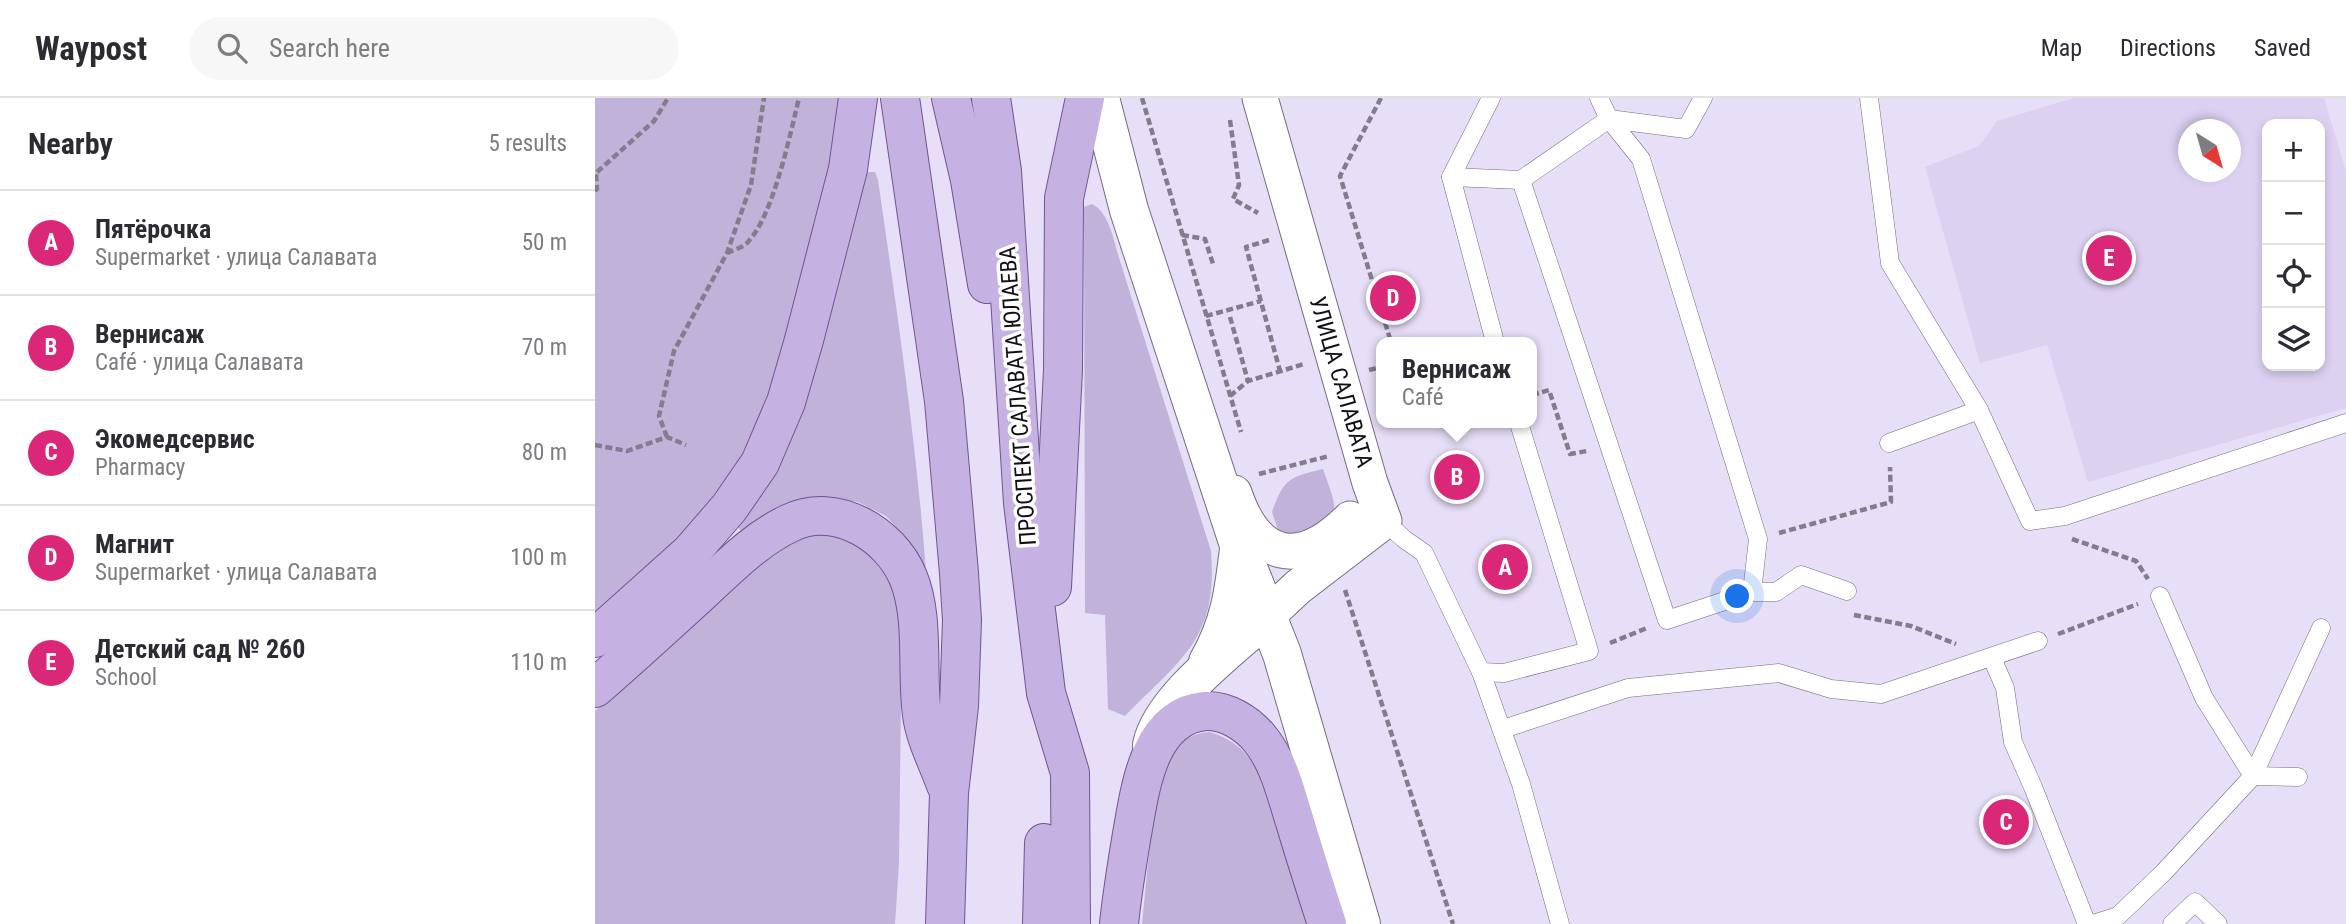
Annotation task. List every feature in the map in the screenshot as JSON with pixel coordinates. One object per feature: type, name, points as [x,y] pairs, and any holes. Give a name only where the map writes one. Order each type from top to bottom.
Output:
[{"type":"main road","points":[[595,638],[690,553],[729,508],[760,463],[786,402],[804,341],[848,169],[858,98]]},
{"type":"main road","points":[[899,98],[944,401],[962,620],[960,706],[949,793],[945,924]]},
{"type":"main road","points":[[951,98],[970,180],[1023,503]]},
{"type":"main road","name":"ПРОСПЕКТ САЛАВАТА ЮЛАЕВА","points":[[991,98],[1002,171],[1023,503],[1046,693]]},
{"type":"main road","points":[[1087,99],[1129,210],[1201,436],[1294,694],[1361,924]]},
{"type":"main road","points":[[1042,924],[1046,693],[1063,370],[1064,198],[1087,99]]},
{"type":"main road","points":[[595,688],[758,542],[792,522],[821,516],[850,521],[873,533],[894,552],[909,578],[916,615],[922,717],[949,793]]},
{"type":"main road","points":[[1199,679],[1216,648],[1232,605],[1239,545]]},
{"type":"main road","points":[[1150,758],[1154,735],[1178,697],[1267,615]]},
{"type":"main road","points":[[1046,693],[1070,773],[1071,924]]},
{"type":"main road","points":[[1119,924],[1134,821],[1142,779],[1150,758],[1162,737],[1179,720],[1194,712],[1212,711],[1238,718],[1260,739],[1280,774],[1327,924]]},
{"type":"street","name":"УЛИЦА САЛАВАТА","points":[[1245,105],[1384,521]]},
{"type":"street","points":[[1201,436],[1224,465],[1239,509],[1260,540],[1279,551],[1301,551],[1332,536],[1357,512],[1370,483]]},
{"type":"street","points":[[1267,615],[1298,587],[1384,521]]},
{"type":"lane","points":[[1491,98],[1451,177],[1494,337]]},
{"type":"lane","points":[[1599,98],[1609,119],[1641,159],[1758,539],[1752,593]]},
{"type":"lane","points":[[1451,177],[1521,180],[1609,119],[1686,129],[1703,98]]},
{"type":"lane","points":[[1869,98],[1890,262],[1979,410],[2030,521],[2065,516],[2346,423]]},
{"type":"lane","points":[[1521,180],[1667,620],[1752,593],[1776,592],[1801,575],[1847,592]]},
{"type":"lane","points":[[1889,443],[1979,410]]},
{"type":"lane","points":[[1481,672],[1504,673],[1589,652],[1521,428]]},
{"type":"lane","points":[[1384,521],[1424,553],[1481,672],[1521,784],[1560,924]]},
{"type":"lane","points":[[2160,596],[2204,698],[2253,776]]},
{"type":"lane","points":[[2093,924],[2118,916],[2164,872],[2253,776],[2321,628]]},
{"type":"lane","points":[[1503,729],[1628,688],[1779,673],[1831,689],[1881,694],[2038,641]]},
{"type":"lane","points":[[1992,658],[2005,688],[2013,743],[2087,924]]},
{"type":"lane","points":[[2253,776],[2298,776]]},
{"type":"lane","points":[[2172,924],[2195,902],[2218,924]]},
{"type":"path","points":[[595,191],[596,172],[654,121],[668,98]]},
{"type":"path","points":[[667,438],[659,416],[674,351],[727,253],[751,185],[764,98]]},
{"type":"path","points":[[727,253],[746,244],[760,222],[778,179],[799,98]]},
{"type":"path","points":[[1142,98],[1243,436]]},
{"type":"path","points":[[1381,98],[1340,176],[1389,337]]},
{"type":"path","points":[[1245,105],[1240,185],[1233,199],[1268,218]]},
{"type":"path","points":[[1182,235],[1205,239],[1213,264]]},
{"type":"path","points":[[1265,241],[1247,247],[1280,371]]},
{"type":"path","points":[[1206,316],[1261,301]]},
{"type":"path","points":[[1230,317],[1248,381]]},
{"type":"path","points":[[1230,396],[1248,381],[1300,366]]},
{"type":"path","points":[[1537,394],[1549,390],[1570,454],[1587,451]]},
{"type":"path","points":[[595,445],[627,451],[667,438],[686,445]]},
{"type":"path","points":[[1758,539],[1892,502],[1889,443]]},
{"type":"path","points":[[1255,475],[1327,456]]},
{"type":"path","points":[[2038,641],[2160,596],[2136,561],[2071,539],[2065,516]]},
{"type":"path","points":[[1335,559],[1453,924]]},
{"type":"path","points":[[1852,615],[1911,626],[1992,658]]},
{"type":"path","points":[[1589,652],[1667,620]]},
{"type":"shaded area","points":[[595,98],[846,98],[773,398],[747,457],[716,501],[595,619]]},
{"type":"shaded area","points":[[2074,98],[2324,98],[2346,171],[2346,408],[2088,482],[2047,345],[1980,363],[1925,167],[1979,146],[1997,121]]},
{"type":"shaded area","points":[[867,172],[875,172],[878,180],[911,424],[926,571],[909,541],[886,516],[858,502],[820,497],[780,506],[742,532],[737,526]]},
{"type":"shaded area","points":[[1092,204],[1103,214],[1111,229],[1211,551],[1212,581],[1202,627],[1179,662],[1125,716],[1108,709],[1105,615],[1085,613],[1084,207]]},
{"type":"shaded area","points":[[1323,469],[1334,506],[1333,514],[1323,526],[1299,543],[1278,530],[1272,512],[1280,492],[1290,481],[1303,474]]},
{"type":"shaded area","points":[[820,531],[845,537],[884,561],[902,615],[899,863],[895,924],[595,924],[595,711],[753,568],[785,546]]},
{"type":"shaded area","points":[[1209,732],[1237,746],[1255,767],[1273,809],[1308,924],[1142,924],[1152,832],[1161,782],[1176,748],[1195,735]]},
{"type":"place","name":"Детский сад № 260","points":[[2109,258]]},
{"type":"place","name":"Магнит","points":[[1393,298]]},
{"type":"place","name":"Вернисаж","points":[[1457,477]]},
{"type":"place","name":"Пятёрочка","points":[[1505,567]]},
{"type":"place","name":"Экомедсервис","points":[[2006,822]]}]
